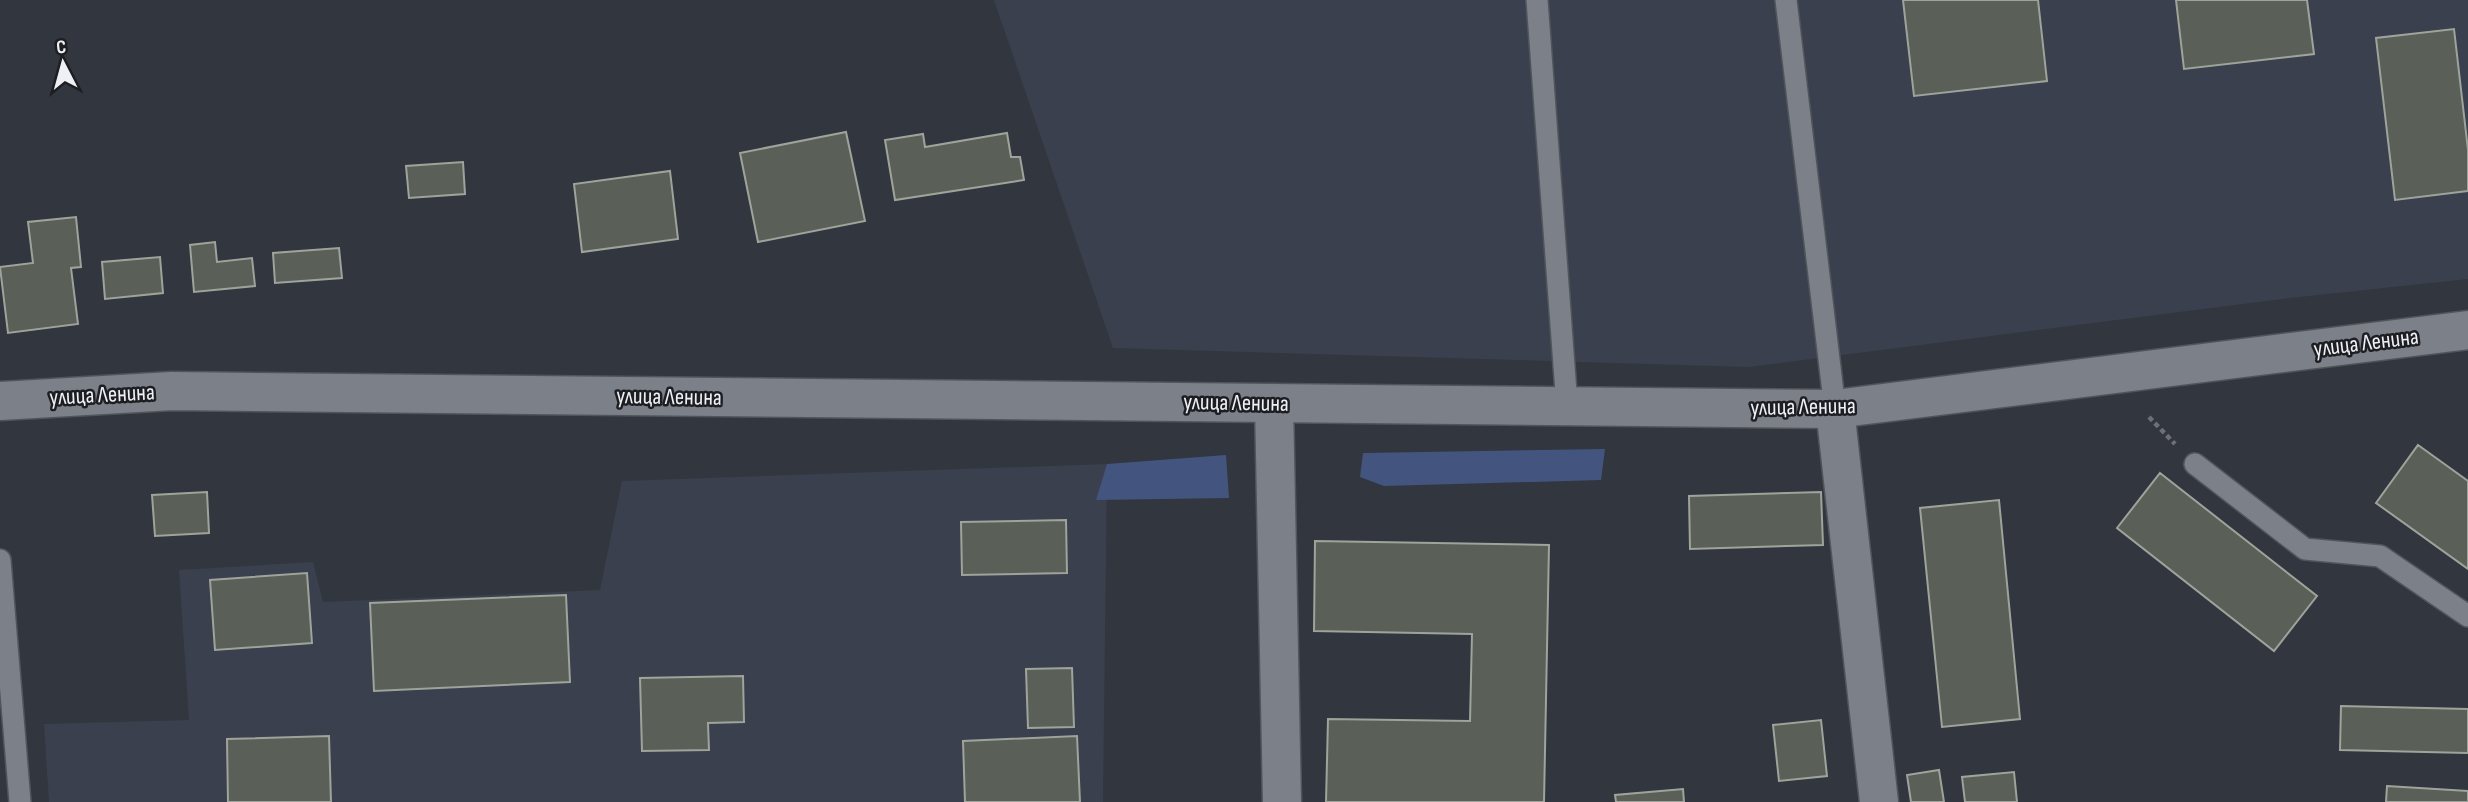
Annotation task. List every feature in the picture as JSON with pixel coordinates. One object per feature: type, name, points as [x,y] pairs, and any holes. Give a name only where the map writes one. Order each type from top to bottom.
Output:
[{"type":"street","name":"улица Ленина","points":[[0,401],[172,391],[1835,409],[2468,330]]},
{"type":"street","points":[[1274,403],[1282,802]]},
{"type":"street","points":[[1835,409],[1879,802]]},
{"type":"lane","points":[[1538,0],[1567,406]]},
{"type":"lane","points":[[1786,0],[1835,409]]},
{"type":"lane","points":[[2195,464],[2305,548],[2380,556],[2468,616]]},
{"type":"lane","points":[[0,560],[20,802]]},
{"type":"path","points":[[2149,417],[2195,464]]},
{"type":"shaded area","points":[[994,0],[2468,0],[2468,279],[2290,298],[1748,367],[1113,348]]},
{"type":"shaded area","points":[[1605,449],[1601,480],[1384,486],[1360,477],[1363,453]]},
{"type":"shaded area","points":[[1226,455],[1229,498],[1096,500],[1107,464]]},
{"type":"shaded area","points":[[1107,464],[1103,802],[49,802],[44,724],[189,720],[179,570],[313,562],[323,602],[600,590],[622,481]]},
{"type":"building","points":[[1903,0],[2038,0],[2047,81],[1914,96]]},
{"type":"building","points":[[2176,0],[2307,0],[2314,54],[2184,69]]},
{"type":"building","points":[[2454,29],[2468,150],[2468,191],[2395,200],[2376,38]]},
{"type":"building","points":[[846,132],[865,221],[758,242],[740,153]]},
{"type":"building","points":[[1007,133],[1011,157],[1020,157],[1024,180],[895,200],[885,140],[923,134],[925,147]]},
{"type":"building","points":[[463,162],[465,194],[409,198],[406,166]]},
{"type":"building","points":[[670,171],[678,239],[582,252],[574,184]]},
{"type":"building","points":[[76,217],[81,267],[71,268],[78,324],[8,333],[0,267],[33,263],[28,222]]},
{"type":"building","points":[[215,242],[217,262],[252,258],[255,286],[194,292],[190,245]]},
{"type":"building","points":[[339,248],[342,278],[275,283],[273,253]]},
{"type":"building","points":[[160,257],[163,293],[105,299],[102,262]]},
{"type":"building","points":[[2418,445],[2468,481],[2468,569],[2376,503]]},
{"type":"building","points":[[2160,473],[2317,596],[2274,651],[2117,528]]},
{"type":"building","points":[[207,492],[209,533],[155,536],[152,495]]},
{"type":"building","points":[[1821,492],[1823,545],[1690,549],[1689,496]]},
{"type":"building","points":[[1999,500],[2020,719],[1942,727],[1920,508]]},
{"type":"building","points":[[1066,520],[1067,573],[962,575],[961,522]]},
{"type":"building","points":[[1315,541],[1549,545],[1544,802],[1326,802],[1328,719],[1470,721],[1472,634],[1314,631]]},
{"type":"building","points":[[307,573],[312,643],[215,650],[210,580]]},
{"type":"building","points":[[566,595],[570,682],[374,691],[370,603]]},
{"type":"building","points":[[1072,668],[1074,727],[1028,728],[1026,669]]},
{"type":"building","points":[[743,676],[744,722],[708,723],[709,750],[642,751],[640,678]]},
{"type":"building","points":[[2341,706],[2468,709],[2468,753],[2340,750]]},
{"type":"building","points":[[1821,720],[1827,776],[1779,781],[1773,725]]},
{"type":"building","points":[[329,736],[331,802],[228,802],[227,739]]},
{"type":"building","points":[[1077,736],[1080,802],[965,802],[963,741]]},
{"type":"building","points":[[1939,770],[1944,802],[1911,802],[1907,775]]},
{"type":"building","points":[[2014,772],[2017,802],[1965,802],[1962,777]]},
{"type":"building","points":[[2387,786],[2468,791],[2468,802],[2386,802]]},
{"type":"building","points":[[1683,789],[1684,802],[1616,802],[1615,795]]}]
